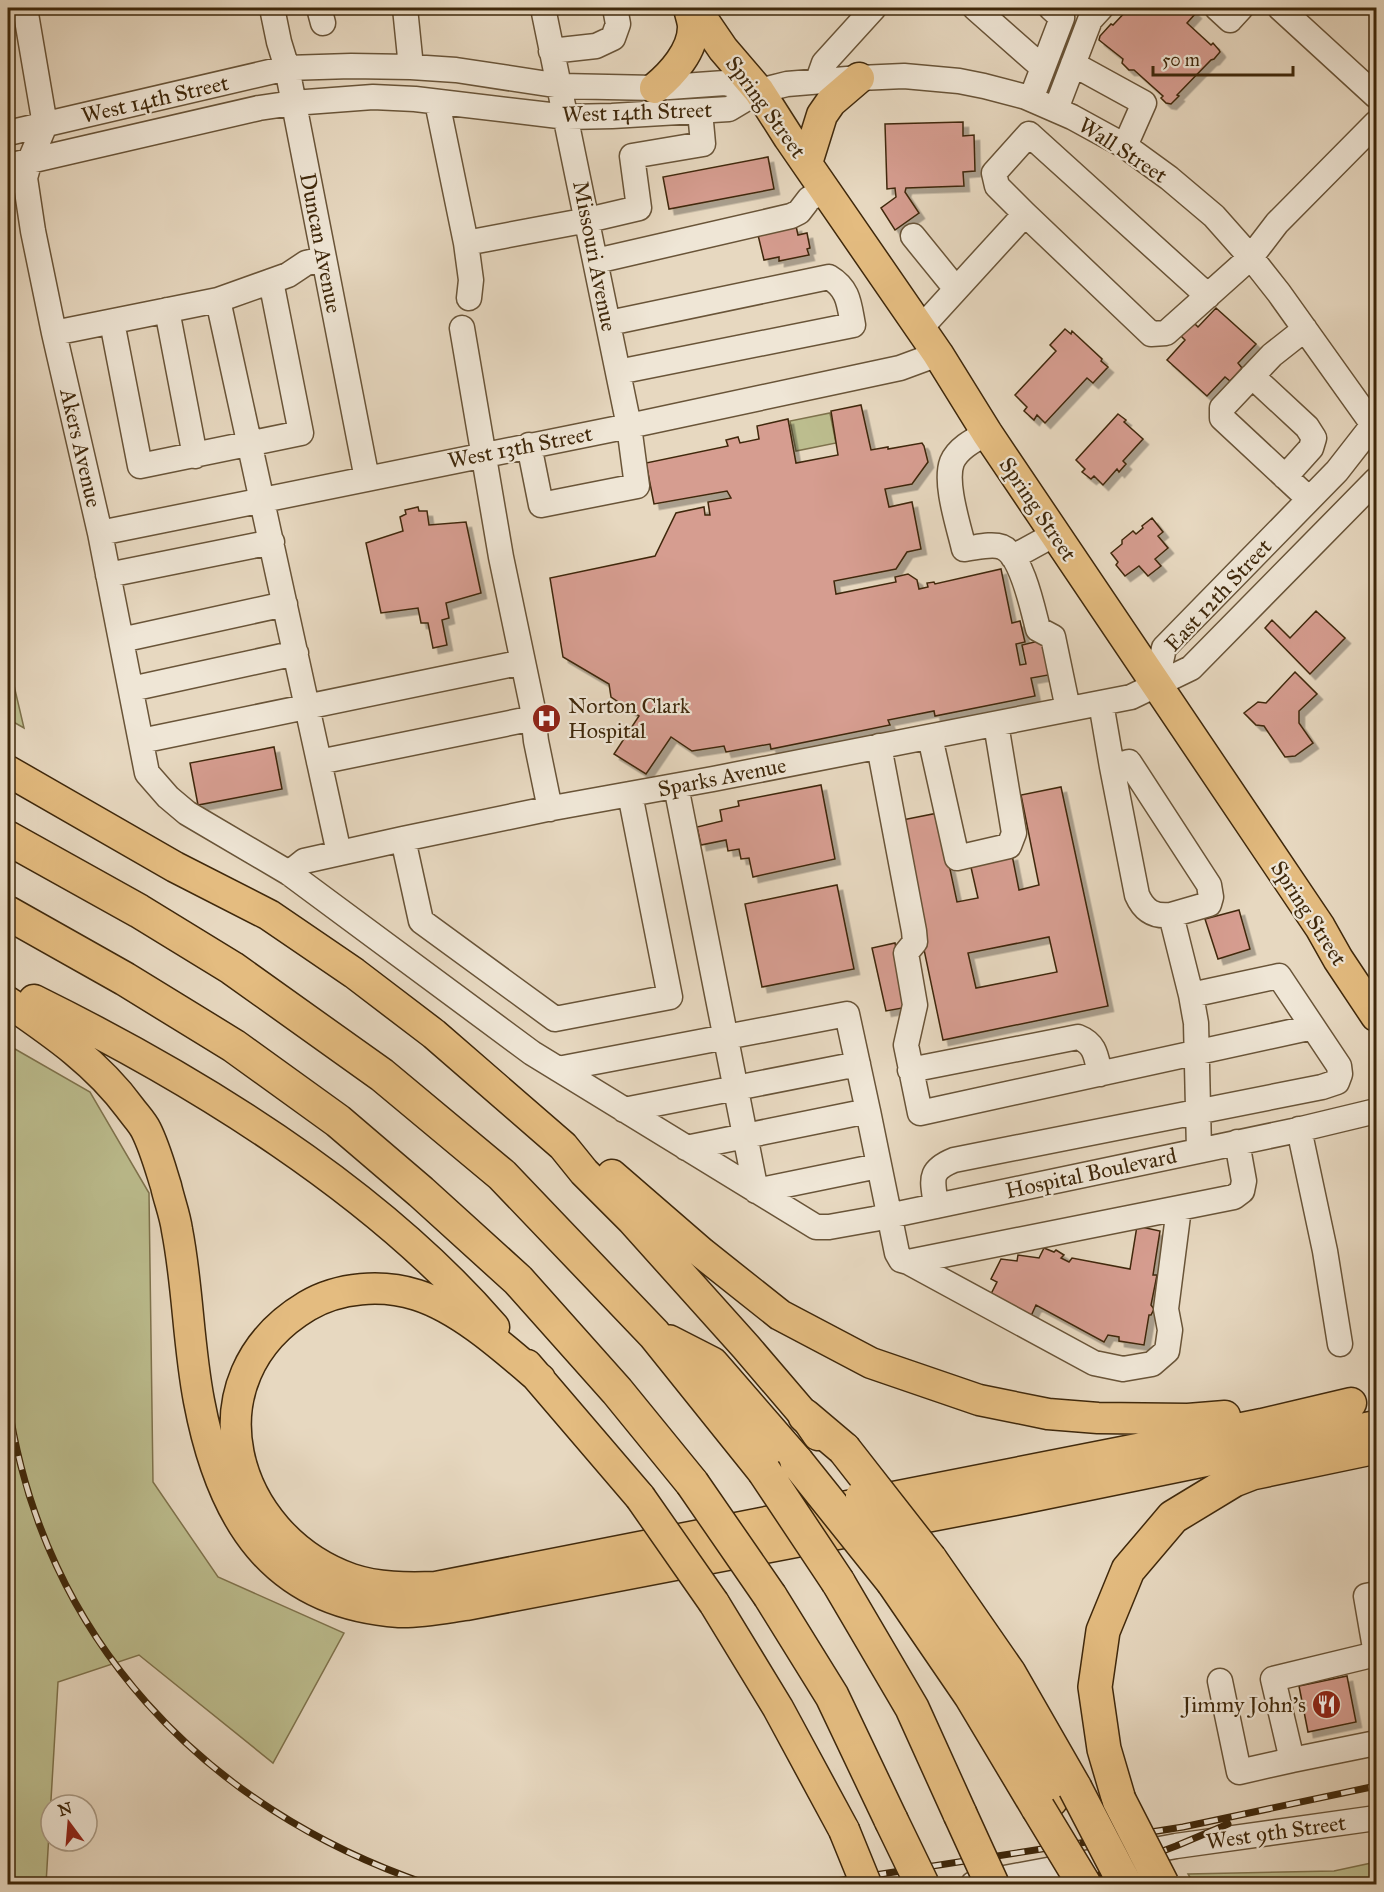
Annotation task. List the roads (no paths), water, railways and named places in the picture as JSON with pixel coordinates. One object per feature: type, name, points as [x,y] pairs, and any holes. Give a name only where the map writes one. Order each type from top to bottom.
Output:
[{"type":"highway","points":[[8,838],[139,911],[232,968],[382,1074],[502,1175],[654,1334],[692,1378],[764,1471],[837,1582],[912,1708],[992,1884]]},
{"type":"highway","points":[[8,913],[125,979],[234,1046],[338,1121],[518,1280],[617,1391],[692,1483],[770,1596],[832,1696],[922,1884]]},
{"type":"highway","points":[[654,1334],[712,1364],[797,1462],[912,1570],[1010,1673],[1084,1884]]},
{"type":"highway","points":[[805,1416],[838,1453],[912,1570],[971,1696],[1125,1884]]},
{"type":"highway","points":[[1162,1884],[1119,1800],[1104,1749],[1095,1687],[1103,1631],[1128,1570],[1173,1517],[1234,1480],[1252,1473],[1377,1447]]},
{"type":"main road","points":[[655,88],[671,75],[681,62],[693,28],[695,8]]},
{"type":"main road","name":"Spring Street","points":[[695,8],[723,50],[759,91],[938,354],[987,433],[1320,927],[1338,959],[1377,1016]]},
{"type":"main road","points":[[807,163],[822,115],[831,102],[859,78]]},
{"type":"main road","points":[[8,771],[175,867],[278,922],[354,973],[434,1034],[563,1146],[584,1172],[632,1220],[746,1347],[805,1416]]},
{"type":"main road","points":[[8,987],[172,1074],[337,1183],[463,1292],[640,1497],[714,1603],[778,1708],[843,1830],[866,1884]]},
{"type":"main road","points":[[8,1002],[51,1030],[94,1066],[119,1093],[146,1129],[159,1164],[177,1229],[199,1400],[221,1479],[235,1512],[270,1558],[296,1581],[329,1598],[360,1606],[401,1612],[466,1605],[655,1571],[1377,1426]]},
{"type":"main road","points":[[563,1146],[597,1162],[702,1253],[780,1314],[871,1363],[979,1400],[1048,1413],[1098,1418],[1188,1419],[1271,1413],[1364,1400]]},
{"type":"main road","points":[[540,1379],[497,1343],[454,1313],[427,1298],[396,1290],[372,1289],[329,1296],[304,1308],[275,1331],[262,1346],[247,1372],[236,1419],[236,1447],[243,1473],[261,1510],[273,1525],[298,1549],[323,1566],[351,1579],[369,1583],[402,1588],[436,1587],[1209,1435],[1364,1400]]},
{"type":"main road","points":[[1055,1799],[1090,1884]]},
{"type":"street","points":[[25,8],[45,124]]},
{"type":"street","name":"Duncan Avenue","points":[[272,8],[293,103],[367,479]]},
{"type":"street","points":[[405,8],[411,68]]},
{"type":"street","name":"Missouri Avenue","points":[[529,445],[541,505],[637,486],[629,426],[609,323],[543,8]]},
{"type":"street","points":[[551,51],[596,46],[613,38],[618,24],[615,8]]},
{"type":"street","points":[[818,81],[824,63],[874,8]]},
{"type":"street","points":[[975,8],[1043,68]]},
{"type":"street","points":[[1043,104],[1043,68],[1062,18],[1051,8]]},
{"type":"street","points":[[1101,8],[1090,20],[1073,64],[1043,104],[1029,134],[994,173],[997,186],[1151,334],[1166,333],[1251,257],[1277,223],[1377,123]]},
{"type":"street","points":[[1217,8],[1230,20],[1241,8]]},
{"type":"street","points":[[1280,8],[1375,91]]},
{"type":"street","points":[[1073,64],[1144,103],[1125,146]]},
{"type":"street","name":"West 14th Street","points":[[8,133],[286,69],[351,66],[456,70],[561,86],[655,88],[725,83],[759,91]]},
{"type":"street","name":"Wall Street","points":[[759,91],[787,84],[818,81],[859,78],[935,78],[984,86],[1043,104],[1125,146],[1214,216],[1251,257],[1376,425]]},
{"type":"street","name":"West 14th Street","points":[[19,163],[259,108],[293,103],[373,97],[567,117],[729,109],[759,91]]},
{"type":"street","points":[[437,102],[466,243],[471,280],[469,298]]},
{"type":"street","points":[[466,243],[588,220],[639,207],[632,156],[703,144],[700,111]]},
{"type":"street","name":"Akers Avenue","points":[[45,124],[19,163],[26,178],[54,333],[100,532],[147,773],[168,797],[188,813],[289,873]]},
{"type":"street","points":[[1029,134],[1208,296]]},
{"type":"street","points":[[596,261],[791,216],[799,212],[809,199],[825,189]]},
{"type":"street","points":[[920,329],[1025,214]]},
{"type":"street","points":[[912,236],[957,289]]},
{"type":"street","points":[[54,333],[218,300],[288,275],[306,264],[324,260]]},
{"type":"street","points":[[609,323],[829,277],[836,281],[847,294],[853,325],[618,372]]},
{"type":"street","points":[[112,322],[140,466],[301,433],[271,281]]},
{"type":"street","points":[[218,300],[339,852]]},
{"type":"street","points":[[167,310],[195,456]]},
{"type":"street","points":[[462,328],[482,454],[550,808]]},
{"type":"street","points":[[1305,329],[1272,355],[1222,408],[1222,418],[1309,499]]},
{"type":"street","name":"West 13th Street","points":[[100,532],[900,369],[938,354]]},
{"type":"street","points":[[1252,376],[1307,427],[1314,438],[1311,448],[1285,477]]},
{"type":"street","name":"East 12th Street","points":[[1156,684],[1164,648],[1337,471],[1376,425]]},
{"type":"street","points":[[987,433],[966,445],[952,463],[950,489],[964,549],[987,546],[1003,548],[1013,557],[1020,569],[1038,629],[1053,637],[1068,710]]},
{"type":"street","name":"East 12th Street","points":[[1156,684],[1191,668],[1377,480]]},
{"type":"street","points":[[1013,557],[1055,534]]},
{"type":"street","points":[[108,574],[272,542]]},
{"type":"street","points":[[121,639],[285,604]]},
{"type":"street","points":[[131,689],[296,653]]},
{"type":"street","points":[[141,741],[523,662]]},
{"type":"street","name":"Sparks Avenue","points":[[289,873],[304,861],[339,852],[550,808],[676,786],[1068,710],[1131,697],[1156,684]]},
{"type":"street","points":[[1101,703],[1112,767],[1137,895],[1141,904],[1149,912],[1160,916],[1209,904],[1211,897],[1209,885],[1129,762],[1112,767]]},
{"type":"street","points":[[319,762],[534,718]]},
{"type":"street","points":[[930,737],[957,858],[1009,846],[1014,833],[996,724]]},
{"type":"street","points":[[879,747],[914,931],[915,942],[906,952],[915,1005],[906,1044],[920,1113],[1313,1027]]},
{"type":"street","points":[[676,786],[756,1191]]},
{"type":"street","points":[[403,839],[421,921],[555,1019],[670,997],[630,794]]},
{"type":"street","points":[[289,873],[532,1053],[756,1191],[878,1166]]},
{"type":"street","points":[[1171,915],[1196,1023],[1199,1150]]},
{"type":"street","points":[[936,1206],[934,1173],[940,1166],[954,1160],[1322,1087],[1337,1082],[1340,1074],[1339,1066],[1279,976],[1191,995]]},
{"type":"street","points":[[558,1069],[847,1014],[888,1216],[897,1253],[901,1260],[1094,1362],[1123,1369],[1152,1364],[1167,1351],[1170,1330],[1166,1309],[1179,1208]]},
{"type":"street","points":[[910,1070],[1078,1037],[1088,1041],[1094,1051],[1100,1074]]},
{"type":"street","points":[[624,1110],[858,1065]]},
{"type":"street","points":[[686,1148],[868,1111]]},
{"type":"street","name":"Hospital Boulevard","points":[[756,1191],[816,1227],[829,1227],[1377,1111]]},
{"type":"street","points":[[1299,1129],[1325,1251],[1340,1344]]},
{"type":"street","points":[[908,1263],[1234,1197],[1242,1191],[1244,1181],[1237,1142]]},
{"type":"street","points":[[1292,1760],[1273,1679],[1376,1656],[1365,1596],[1377,1594]]},
{"type":"street","points":[[1220,1681],[1239,1772],[1377,1743]]},
{"type":"street","name":"West 9th Street","points":[[973,1884],[1176,1846],[1377,1818]]},
{"type":"railway","points":[[8,1401],[27,1487],[56,1566],[97,1638],[147,1703],[205,1760],[272,1810],[346,1851],[427,1884]]},
{"type":"railway","points":[[817,1884],[1183,1827],[1376,1786]]},
{"type":"railway","points":[[1075,1884],[1228,1824]]},
{"type":"place","name":"Norton Clark Hospital","points":[[547,718]]},
{"type":"place","name":"Jimmy John's","points":[[1327,1704]]}]
